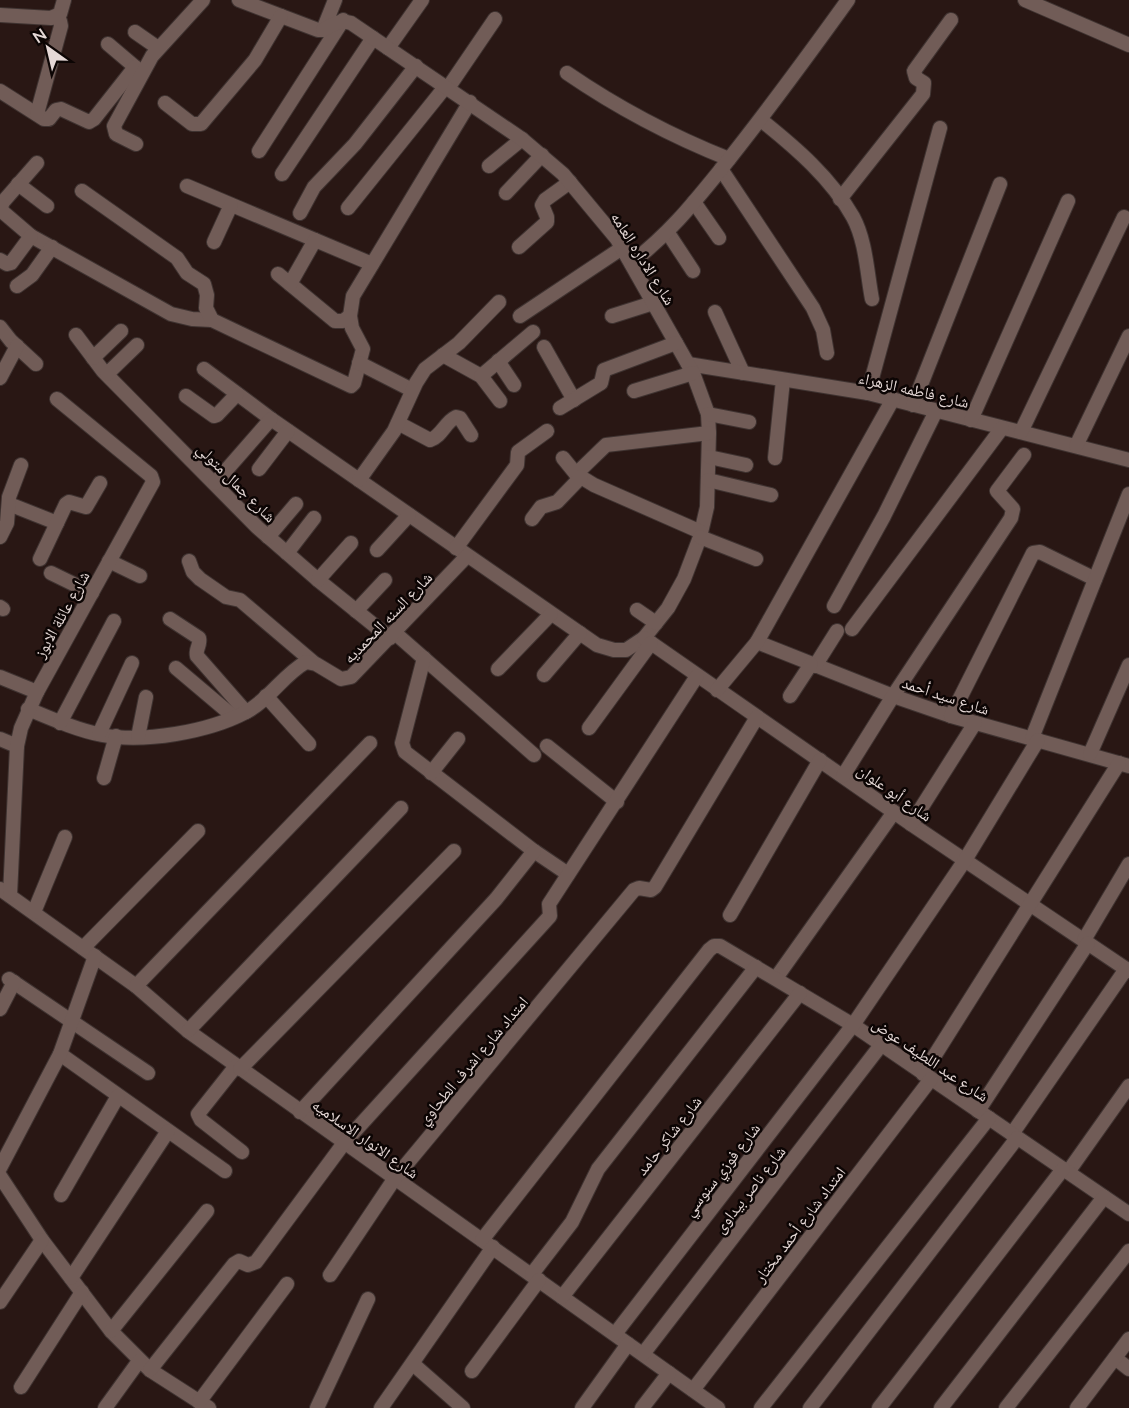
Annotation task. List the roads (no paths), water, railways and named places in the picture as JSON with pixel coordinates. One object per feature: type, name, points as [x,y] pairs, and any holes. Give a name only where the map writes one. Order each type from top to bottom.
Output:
[{"type":"street","points":[[0,15],[56,17],[60,14],[64,0]]},
{"type":"street","points":[[0,91],[40,116],[49,119],[56,110],[61,109],[84,121],[92,121],[203,0]]},
{"type":"street","points":[[239,0],[318,30],[343,20]]},
{"type":"street","points":[[322,30],[335,0]]},
{"type":"street","points":[[388,48],[422,0]]},
{"type":"street","points":[[631,263],[668,233],[694,202],[761,120],[848,0]]},
{"type":"street","points":[[1025,0],[1129,45]]},
{"type":"street","points":[[165,103],[192,124],[201,124],[255,60],[281,16]]},
{"type":"street","points":[[40,116],[61,26],[56,17]]},
{"type":"street","points":[[348,208],[447,87],[495,19]]},
{"type":"street","points":[[259,150],[343,20]]},
{"type":"street","name":"شارع الاداره العامه","points":[[343,20],[416,66],[522,139],[542,154],[570,182],[622,248],[691,369],[708,414],[707,507],[684,579],[648,640]]},
{"type":"street","points":[[840,199],[923,94],[924,83],[916,78],[914,71],[951,21]]},
{"type":"street","points":[[135,32],[158,48]]},
{"type":"street","points":[[282,174],[373,38]]},
{"type":"street","points":[[108,44],[138,70]]},
{"type":"street","points":[[300,213],[314,187],[355,144],[416,66]]},
{"type":"street","points":[[136,144],[116,134],[113,130],[138,70]]},
{"type":"street","points":[[567,73],[645,121],[725,164],[813,308],[823,330],[827,353]]},
{"type":"street","points":[[37,163],[3,202],[2,210],[31,236],[171,314],[192,319],[212,320],[351,386],[360,363],[362,345],[352,328],[350,316],[353,296],[470,102]]},
{"type":"street","points":[[761,120],[804,155],[854,219],[863,248],[872,299]]},
{"type":"street","points":[[868,393],[940,129]]},
{"type":"street","points":[[489,166],[522,139]]},
{"type":"street","points":[[506,193],[542,154]]},
{"type":"street","points":[[519,247],[547,222],[548,217],[543,205],[545,200],[570,182]]},
{"type":"street","points":[[18,184],[47,206]]},
{"type":"street","points":[[913,405],[1000,184]]},
{"type":"street","points":[[187,186],[372,264]]},
{"type":"street","points":[[82,191],[177,258],[187,273],[204,284],[207,295],[206,308],[212,320]]},
{"type":"street","points":[[971,420],[1068,201]]},
{"type":"street","points":[[694,202],[719,238]]},
{"type":"street","points":[[214,242],[231,205]]},
{"type":"street","points":[[1021,432],[1124,217]]},
{"type":"street","points":[[668,233],[693,271]]},
{"type":"street","points":[[0,260],[7,264],[11,263],[31,236]]},
{"type":"street","points":[[290,285],[315,240]]},
{"type":"street","points":[[17,286],[32,276],[52,247]]},
{"type":"street","points":[[520,316],[622,248]]},
{"type":"street","points":[[278,274],[334,321],[343,321],[350,316]]},
{"type":"street","points":[[359,480],[398,423],[412,390],[425,369],[459,343],[499,302]]},
{"type":"street","points":[[612,316],[653,303]]},
{"type":"street","points":[[715,312],[743,373]]},
{"type":"street","points":[[0,327],[36,364]]},
{"type":"street","points":[[93,358],[121,331]]},
{"type":"street","points":[[481,376],[533,332]]},
{"type":"street","name":"شارع جمال متولي","points":[[76,335],[107,374],[268,537],[356,610],[424,658],[534,755]]},
{"type":"street","points":[[1076,446],[1129,336]]},
{"type":"street","points":[[560,408],[601,383],[604,370],[676,343]]},
{"type":"street","points":[[107,374],[137,345]]},
{"type":"street","points":[[0,378],[16,346]]},
{"type":"street","points":[[544,347],[573,400]]},
{"type":"street","points":[[443,356],[481,376],[500,401]]},
{"type":"street","points":[[498,361],[514,385]]},
{"type":"street","points":[[360,363],[412,390]]},
{"type":"street","points":[[204,369],[409,516],[597,645],[614,650],[626,650],[648,640]]},
{"type":"street","points":[[634,391],[691,369]]},
{"type":"street","name":"شارع فاطمه الزهراء","points":[[691,369],[743,373],[868,393],[1002,428],[1128,457]]},
{"type":"street","points":[[776,458],[783,380]]},
{"type":"street","points":[[186,396],[214,416],[237,394]]},
{"type":"street","name":"شارع عائلة الابوز","points":[[5,892],[17,746],[21,728],[28,709],[153,480],[57,399]]},
{"type":"street","points":[[717,690],[758,642],[893,399]]},
{"type":"street","points":[[834,606],[884,516],[936,411]]},
{"type":"street","points":[[708,414],[750,422]]},
{"type":"street","points":[[398,423],[430,440],[435,438],[456,417],[460,418],[471,435]]},
{"type":"street","points":[[214,483],[271,419]]},
{"type":"street","points":[[852,629],[1002,428]]},
{"type":"street","points":[[259,469],[288,431]]},
{"type":"street","name":"شارع السنه المحمديه","points":[[313,662],[341,679],[356,674],[462,552],[517,465],[518,452],[547,431]]},
{"type":"street","points":[[532,519],[541,507],[557,502],[598,451],[606,445],[709,433]]},
{"type":"street","points":[[843,776],[892,696],[1011,518],[1013,509],[998,491],[1000,485],[1024,455]]},
{"type":"street","points":[[709,457],[746,465]]},
{"type":"street","points":[[562,458],[579,475],[602,489],[756,559]]},
{"type":"street","points":[[0,537],[8,523],[12,489],[21,465]]},
{"type":"street","points":[[708,480],[771,495]]},
{"type":"street","points":[[40,559],[68,502],[87,507],[100,483]]},
{"type":"street","name":"شارع فوزي سنوسي","points":[[615,1334],[853,1025],[965,860],[1035,739],[1129,494]]},
{"type":"street","points":[[9,504],[57,523]]},
{"type":"street","points":[[268,537],[296,504]]},
{"type":"street","points":[[377,550],[409,516]]},
{"type":"street","points":[[286,553],[314,518]]},
{"type":"street","points":[[318,580],[351,543]]},
{"type":"street","points":[[951,716],[1033,553],[1040,552],[1095,579]]},
{"type":"street","points":[[109,561],[140,576]]},
{"type":"street","points":[[189,561],[197,578],[226,597],[240,600],[313,662]]},
{"type":"street","points":[[51,573],[92,593]]},
{"type":"street","points":[[356,610],[385,580]]},
{"type":"street","points":[[637,610],[656,623]]},
{"type":"street","points":[[498,669],[551,614]]},
{"type":"street","points":[[170,619],[199,638],[197,656],[240,714]]},
{"type":"street","points":[[60,723],[114,621]]},
{"type":"street","points":[[790,696],[837,631]]},
{"type":"street","points":[[544,675],[580,633]]},
{"type":"street","points":[[589,728],[648,640]]},
{"type":"street","name":"شارع أبو علوان","points":[[648,640],[911,824],[1128,970]]},
{"type":"street","name":"شارع سيد أحمد","points":[[758,642],[892,696],[951,716],[1124,764]]},
{"type":"street","points":[[424,658],[402,743],[405,752],[534,851],[568,874]]},
{"type":"street","points":[[28,709],[60,723],[99,734],[156,737],[206,728],[240,714],[266,696],[303,664],[313,662]]},
{"type":"street","points":[[99,734],[132,663]]},
{"type":"street","points":[[1090,754],[1129,665]]},
{"type":"street","points":[[176,668],[240,714]]},
{"type":"street","points":[[150,1371],[234,1264],[239,1261],[248,1265],[256,1262],[344,1143],[550,916],[549,904],[697,676]]},
{"type":"street","points":[[0,677],[37,693]]},
{"type":"street","points":[[266,696],[309,744]]},
{"type":"street","points":[[138,737],[146,697]]},
{"type":"street","name":"امتداد شارع اشرف الطحاوي","points":[[330,1275],[395,1178],[634,890],[639,888],[651,890],[655,887],[757,717]]},
{"type":"street","points":[[911,824],[975,723]]},
{"type":"street","points":[[104,778],[116,736]]},
{"type":"street","points":[[0,739],[17,746]]},
{"type":"street","points":[[431,772],[458,739]]},
{"type":"street","points":[[136,986],[370,743]]},
{"type":"street","points":[[548,746],[616,802]]},
{"type":"street","points":[[730,915],[820,760]]},
{"type":"street","name":"امتداد شارع أحمد مختار","points":[[693,1390],[927,1076],[1030,904],[1124,764]]},
{"type":"street","points":[[188,1031],[401,808]]},
{"type":"street","points":[[776,978],[894,812]]},
{"type":"street","points":[[0,1168],[60,1054],[72,1022],[89,952],[198,831]]},
{"type":"street","points":[[34,912],[65,837]]},
{"type":"street","points":[[242,1152],[201,1120],[198,1114],[238,1068],[454,851]]},
{"type":"street","points":[[300,1112],[504,891],[534,851]]},
{"type":"street","points":[[761,1408],[984,1114],[1086,942],[1129,864]]},
{"type":"street","name":"شارع الانوار الاسلاميه","points":[[5,892],[136,986],[188,1031],[238,1068],[716,1407]]},
{"type":"street","name":"شارع عبد اللطيف عوض","points":[[487,1244],[714,946],[720,946],[756,966],[853,1025],[1129,1214]]},
{"type":"street","points":[[472,1371],[572,1222],[598,1169],[756,966]]},
{"type":"street","points":[[810,1408],[1015,1136],[1128,970]]},
{"type":"street","points":[[0,1009],[11,981],[148,1073]]},
{"type":"street","name":"شارع شاكر حامد","points":[[562,1297],[800,993]]},
{"type":"street","name":"شارع ناصر بيداوى","points":[[643,1354],[881,1045]]},
{"type":"street","points":[[60,1054],[225,1170]]},
{"type":"street","points":[[879,1408],[1129,1086]]},
{"type":"street","points":[[61,1194],[118,1096]]},
{"type":"street","points":[[71,1278],[168,1131]]},
{"type":"street","points":[[0,1176],[42,1240],[111,1331],[150,1371],[196,1403],[287,1284]]},
{"type":"street","points":[[941,1408],[1104,1197]]},
{"type":"street","points":[[111,1331],[207,1211]]},
{"type":"street","points":[[0,1302],[42,1240]]},
{"type":"street","points":[[381,1408],[413,1364],[487,1244]]},
{"type":"street","points":[[1006,1408],[1129,1251]]},
{"type":"street","points":[[21,1387],[82,1292]]},
{"type":"street","points":[[317,1408],[368,1299]]},
{"type":"street","points":[[1077,1408],[1129,1339]]},
{"type":"street","points":[[582,1408],[628,1344]]},
{"type":"street","points":[[1115,1358],[1129,1369]]},
{"type":"street","points":[[105,1408],[139,1361]]},
{"type":"street","points":[[413,1364],[463,1408]]},
{"type":"street","points":[[642,1408],[669,1373]]}]
